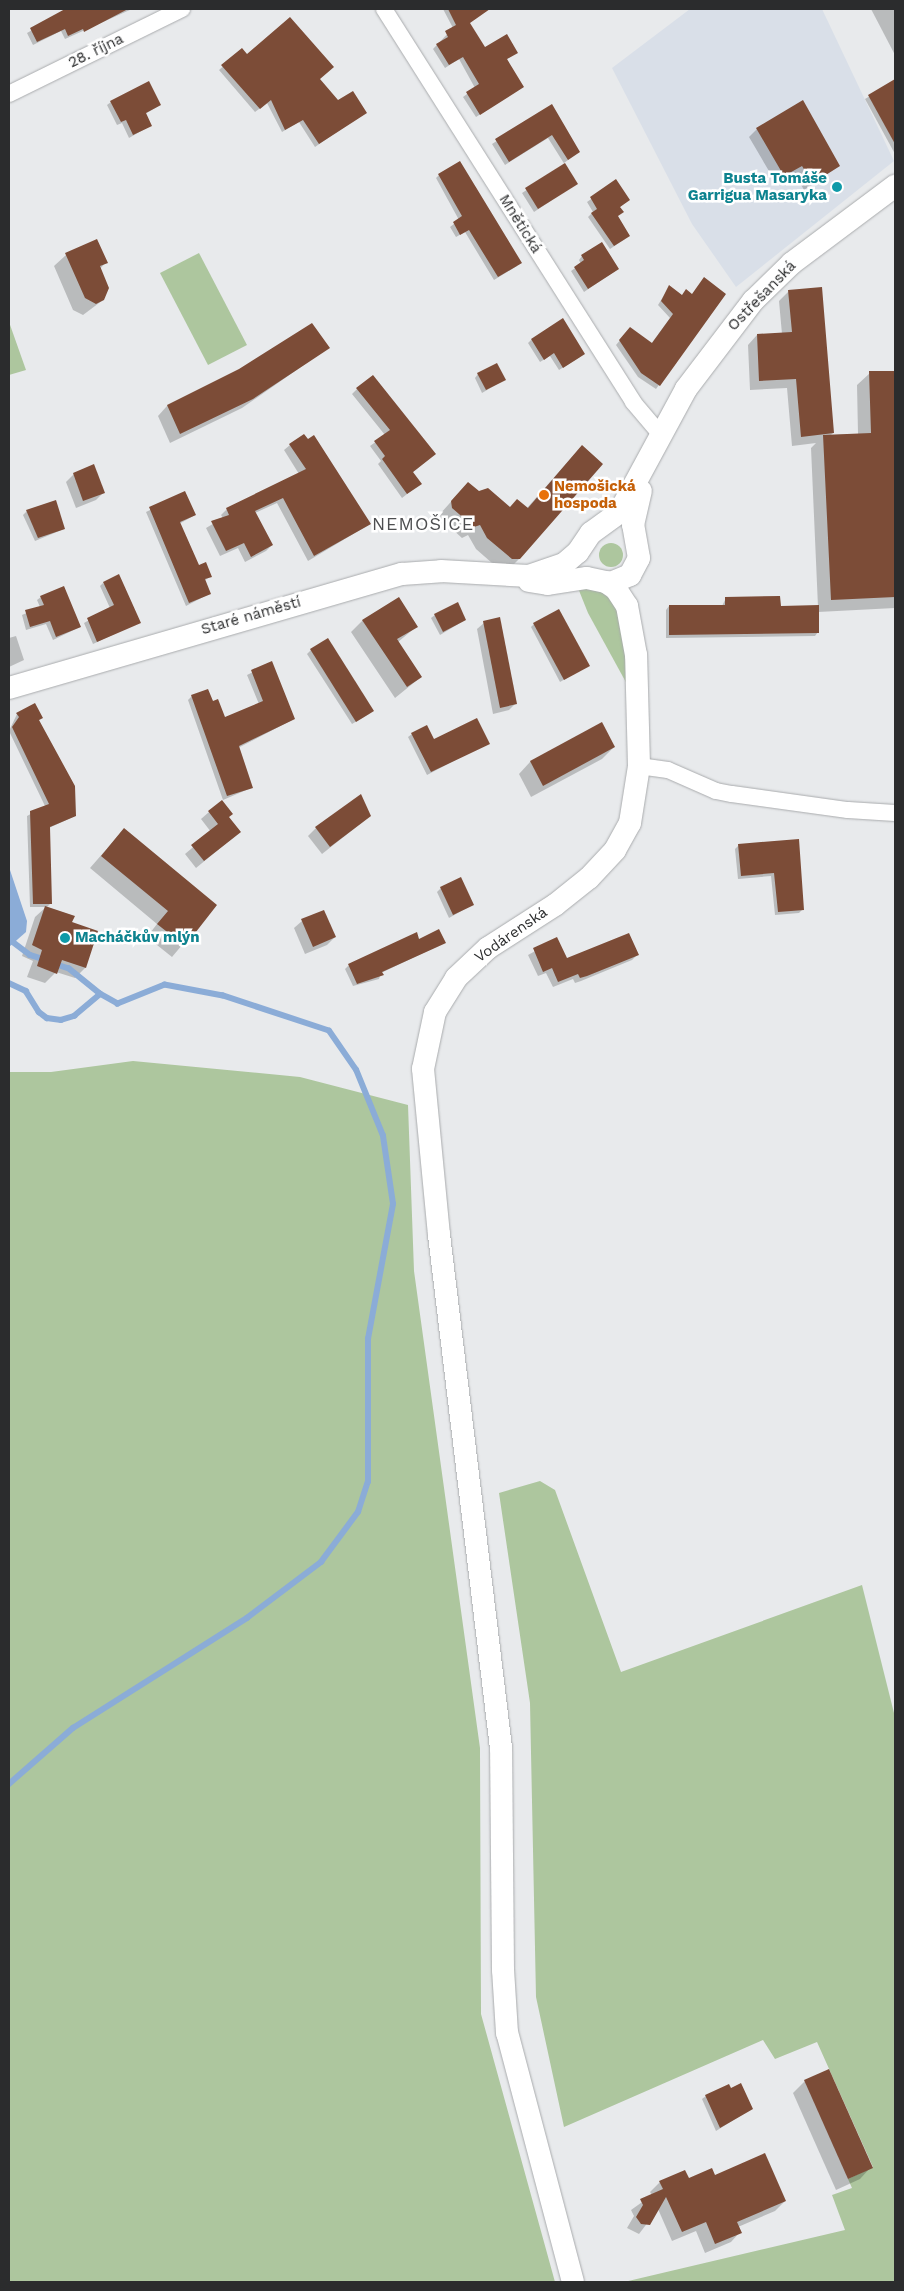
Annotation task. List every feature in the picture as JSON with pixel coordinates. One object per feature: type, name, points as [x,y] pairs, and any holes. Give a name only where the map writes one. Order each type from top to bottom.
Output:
[{"type":"street","name":"28. října","points":[[9,94],[182,9]]},
{"type":"street","name":"Mnětická","points":[[384,9],[633,402],[657,444]]},
{"type":"street","name":"Ostřešanská","points":[[657,444],[686,389],[753,301],[792,263],[895,186]]},
{"type":"street","name":"Staré náměstí","points":[[9,688],[402,574],[441,571],[528,576],[542,572],[568,561],[591,536],[619,513],[657,444]]},
{"type":"street","points":[[638,553],[633,518],[657,444]]},
{"type":"street","points":[[603,582],[586,568],[582,559],[591,536],[620,527],[638,553]]},
{"type":"street","name":"Staré náměstí","points":[[497,575],[548,584],[582,578],[603,582],[626,578],[638,553]]},
{"type":"street","name":"Vodárenská","points":[[573,2282],[507,2033],[503,1970],[502,1748],[439,1235],[423,1069],[435,1012],[456,978],[474,960],[569,895],[602,865],[630,823],[639,766],[636,655],[639,615],[634,580],[638,553]]},
{"type":"street","name":"Vodárenská","points":[[603,582],[616,589],[627,606],[636,655]]},
{"type":"street","points":[[639,766],[668,770],[716,791],[732,794],[848,810],[895,813]]},
{"type":"shaded area","points":[[690,9],[822,9],[894,161],[736,287],[692,224],[612,68]]},
{"type":"green space","points":[[199,253],[247,345],[208,365],[160,273]]},
{"type":"green space","points":[[9,322],[26,370],[9,375]]},
{"type":"green space","points":[[611,543],[620,546],[623,555],[620,564],[611,567],[602,564],[599,555],[602,546]]},
{"type":"green space","points":[[576,583],[602,590],[622,612],[628,686],[588,613]]},
{"type":"green space","points":[[133,1061],[300,1077],[408,1105],[414,1271],[480,1748],[481,2014],[555,2282],[9,2282],[9,1072],[51,1072]]},
{"type":"green space","points":[[540,1481],[555,1490],[621,1672],[862,1585],[895,1717],[895,2282],[624,2282],[845,2230],[832,2195],[852,2188],[848,2179],[873,2167],[817,2042],[775,2059],[763,2040],[564,2127],[536,1997],[530,1703],[499,1493]]},
{"type":"water","points":[[9,867],[27,921],[26,932],[9,947]]},
{"type":"building","points":[[65,9],[128,9],[84,32],[83,29],[68,36],[65,29],[37,42],[30,28]]},
{"type":"building","points":[[448,9],[490,9],[470,23],[485,47],[507,34],[518,53],[507,59],[524,87],[480,115],[466,92],[479,84],[463,57],[449,65],[436,44],[448,37],[445,31],[456,25]]},
{"type":"building","points":[[290,17],[334,67],[320,79],[338,100],[353,91],[367,113],[319,144],[303,120],[285,130],[271,100],[260,109],[221,65],[242,48],[247,54]]},
{"type":"building","points":[[895,79],[895,144],[868,95]]},
{"type":"building","points":[[149,81],[161,105],[146,113],[152,126],[133,135],[126,120],[121,122],[110,101]]},
{"type":"building","points":[[803,100],[840,166],[813,183],[802,166],[784,176],[756,128]]},
{"type":"building","points":[[552,104],[580,152],[568,160],[552,135],[509,162],[495,139]]},
{"type":"building","points":[[460,161],[522,263],[498,277],[469,230],[460,235],[453,222],[462,216],[438,174]]},
{"type":"building","points":[[565,163],[578,184],[538,209],[525,188]]},
{"type":"building","points":[[616,179],[630,200],[620,207],[624,212],[618,216],[630,236],[614,246],[591,213],[597,209],[590,197]]},
{"type":"building","points":[[97,239],[108,263],[100,266],[109,288],[104,300],[96,304],[85,298],[65,253]]},
{"type":"building","points":[[602,242],[619,269],[588,289],[574,267],[584,260],[581,255]]},
{"type":"building","points":[[704,277],[726,294],[660,386],[641,373],[619,340],[630,327],[652,343],[673,314],[661,301],[669,285],[682,295],[686,289],[692,294]]},
{"type":"building","points":[[822,287],[834,433],[801,437],[796,379],[759,381],[757,334],[792,332],[788,290]]},
{"type":"building","points":[[563,318],[585,354],[563,368],[554,353],[544,360],[531,339]]},
{"type":"building","points":[[312,323],[330,348],[253,399],[180,434],[167,405],[239,369]]},
{"type":"building","points":[[497,363],[506,380],[486,390],[477,373]]},
{"type":"building","points":[[869,371],[895,371],[895,597],[831,600],[823,435],[871,433]]},
{"type":"building","points":[[373,375],[436,454],[413,472],[422,484],[407,494],[382,459],[385,456],[374,441],[390,430],[356,388]]},
{"type":"building","points":[[304,434],[308,439],[314,435],[371,524],[314,556],[283,498],[255,511],[273,545],[251,557],[244,543],[226,551],[211,521],[229,515],[226,508],[306,469],[289,444]]},
{"type":"building","points":[[582,445],[603,464],[520,559],[512,559],[487,538],[480,525],[474,527],[452,508],[451,501],[468,482],[479,491],[488,488],[510,507],[517,499],[528,508]]},
{"type":"building","points":[[94,464],[105,493],[83,501],[73,473]]},
{"type":"building","points":[[185,491],[196,515],[180,522],[199,565],[206,562],[212,577],[205,579],[211,594],[189,603],[149,507]]},
{"type":"building","points":[[56,500],[65,529],[38,538],[26,510]]},
{"type":"building","points":[[119,574],[141,623],[97,642],[87,618],[114,605],[103,582]]},
{"type":"building","points":[[64,586],[81,627],[56,637],[50,621],[30,627],[25,610],[44,605],[40,596]]},
{"type":"building","points":[[780,596],[781,606],[819,605],[819,633],[669,635],[669,605],[725,605],[725,597]]},
{"type":"building","points":[[399,597],[418,627],[397,639],[422,677],[407,687],[362,620]]},
{"type":"building","points":[[458,602],[466,620],[443,632],[434,614]]},
{"type":"building","points":[[559,609],[590,666],[564,680],[533,623]]},
{"type":"building","points":[[500,617],[517,704],[500,708],[483,621]]},
{"type":"building","points":[[328,638],[374,711],[356,722],[310,649]]},
{"type":"building","points":[[272,661],[295,719],[239,746],[253,788],[227,796],[191,695],[208,689],[213,701],[218,699],[225,717],[263,701],[251,670]]},
{"type":"building","points":[[35,703],[43,718],[39,720],[75,786],[76,816],[50,827],[52,904],[33,904],[30,811],[49,804],[12,727],[19,717],[16,713]]},
{"type":"building","points":[[477,718],[490,744],[431,772],[411,733],[427,725],[434,739]]},
{"type":"building","points":[[602,722],[615,747],[543,786],[530,761]]},
{"type":"building","points":[[361,794],[371,816],[330,847],[315,827]]},
{"type":"building","points":[[222,800],[233,814],[229,817],[241,832],[204,861],[191,845],[218,824],[208,811]]},
{"type":"building","points":[[124,828],[217,905],[185,946],[157,924],[168,911],[101,856]]},
{"type":"building","points":[[799,839],[804,910],[778,912],[774,873],[741,876],[738,844]]},
{"type":"building","points":[[461,877],[474,905],[453,915],[440,887]]},
{"type":"building","name":"Macháčkův mlýn","points":[[45,906],[75,916],[72,922],[98,931],[86,968],[62,960],[57,974],[37,966],[42,950],[32,945]]},
{"type":"building","points":[[324,910],[336,937],[313,947],[301,919]]},
{"type":"building","points":[[439,929],[446,943],[382,972],[384,975],[357,984],[348,964],[417,932],[419,939]]},
{"type":"building","points":[[629,933],[639,955],[587,976],[580,978],[578,974],[558,982],[552,968],[543,972],[533,948],[557,937],[567,958]]},
{"type":"building","points":[[829,2069],[873,2168],[848,2179],[804,2080]]},
{"type":"building","points":[[741,2083],[753,2109],[720,2128],[705,2095],[729,2084],[731,2088]]},
{"type":"building","points":[[765,2153],[786,2201],[737,2222],[742,2233],[715,2244],[706,2222],[682,2232],[666,2197],[650,2225],[641,2224],[636,2217],[643,2205],[640,2199],[663,2189],[659,2181],[685,2170],[689,2178],[712,2168],[715,2175]]},
{"type":"waterway","points":[[9,939],[30,955],[46,960]]},
{"type":"waterway","points":[[9,1784],[73,1728],[247,1618],[321,1562],[358,1512],[368,1482],[368,1339],[393,1204],[383,1136],[356,1070],[329,1031],[223,996],[165,985],[118,1004],[100,994],[69,969],[54,964]]},
{"type":"waterway","points":[[9,983],[26,991],[39,1012],[47,1018],[61,1020],[74,1016],[100,994]]},
{"type":"place","name":"Busta Tomáše Garrigua Masaryka","points":[[837,187]]},
{"type":"place","name":"Nemošická hospoda","points":[[544,495]]},
{"type":"place","name":"Macháčkův mlýn","points":[[65,938]]},
{"type":"district","name":"NEMOŠICE","points":[[423,524]]}]
